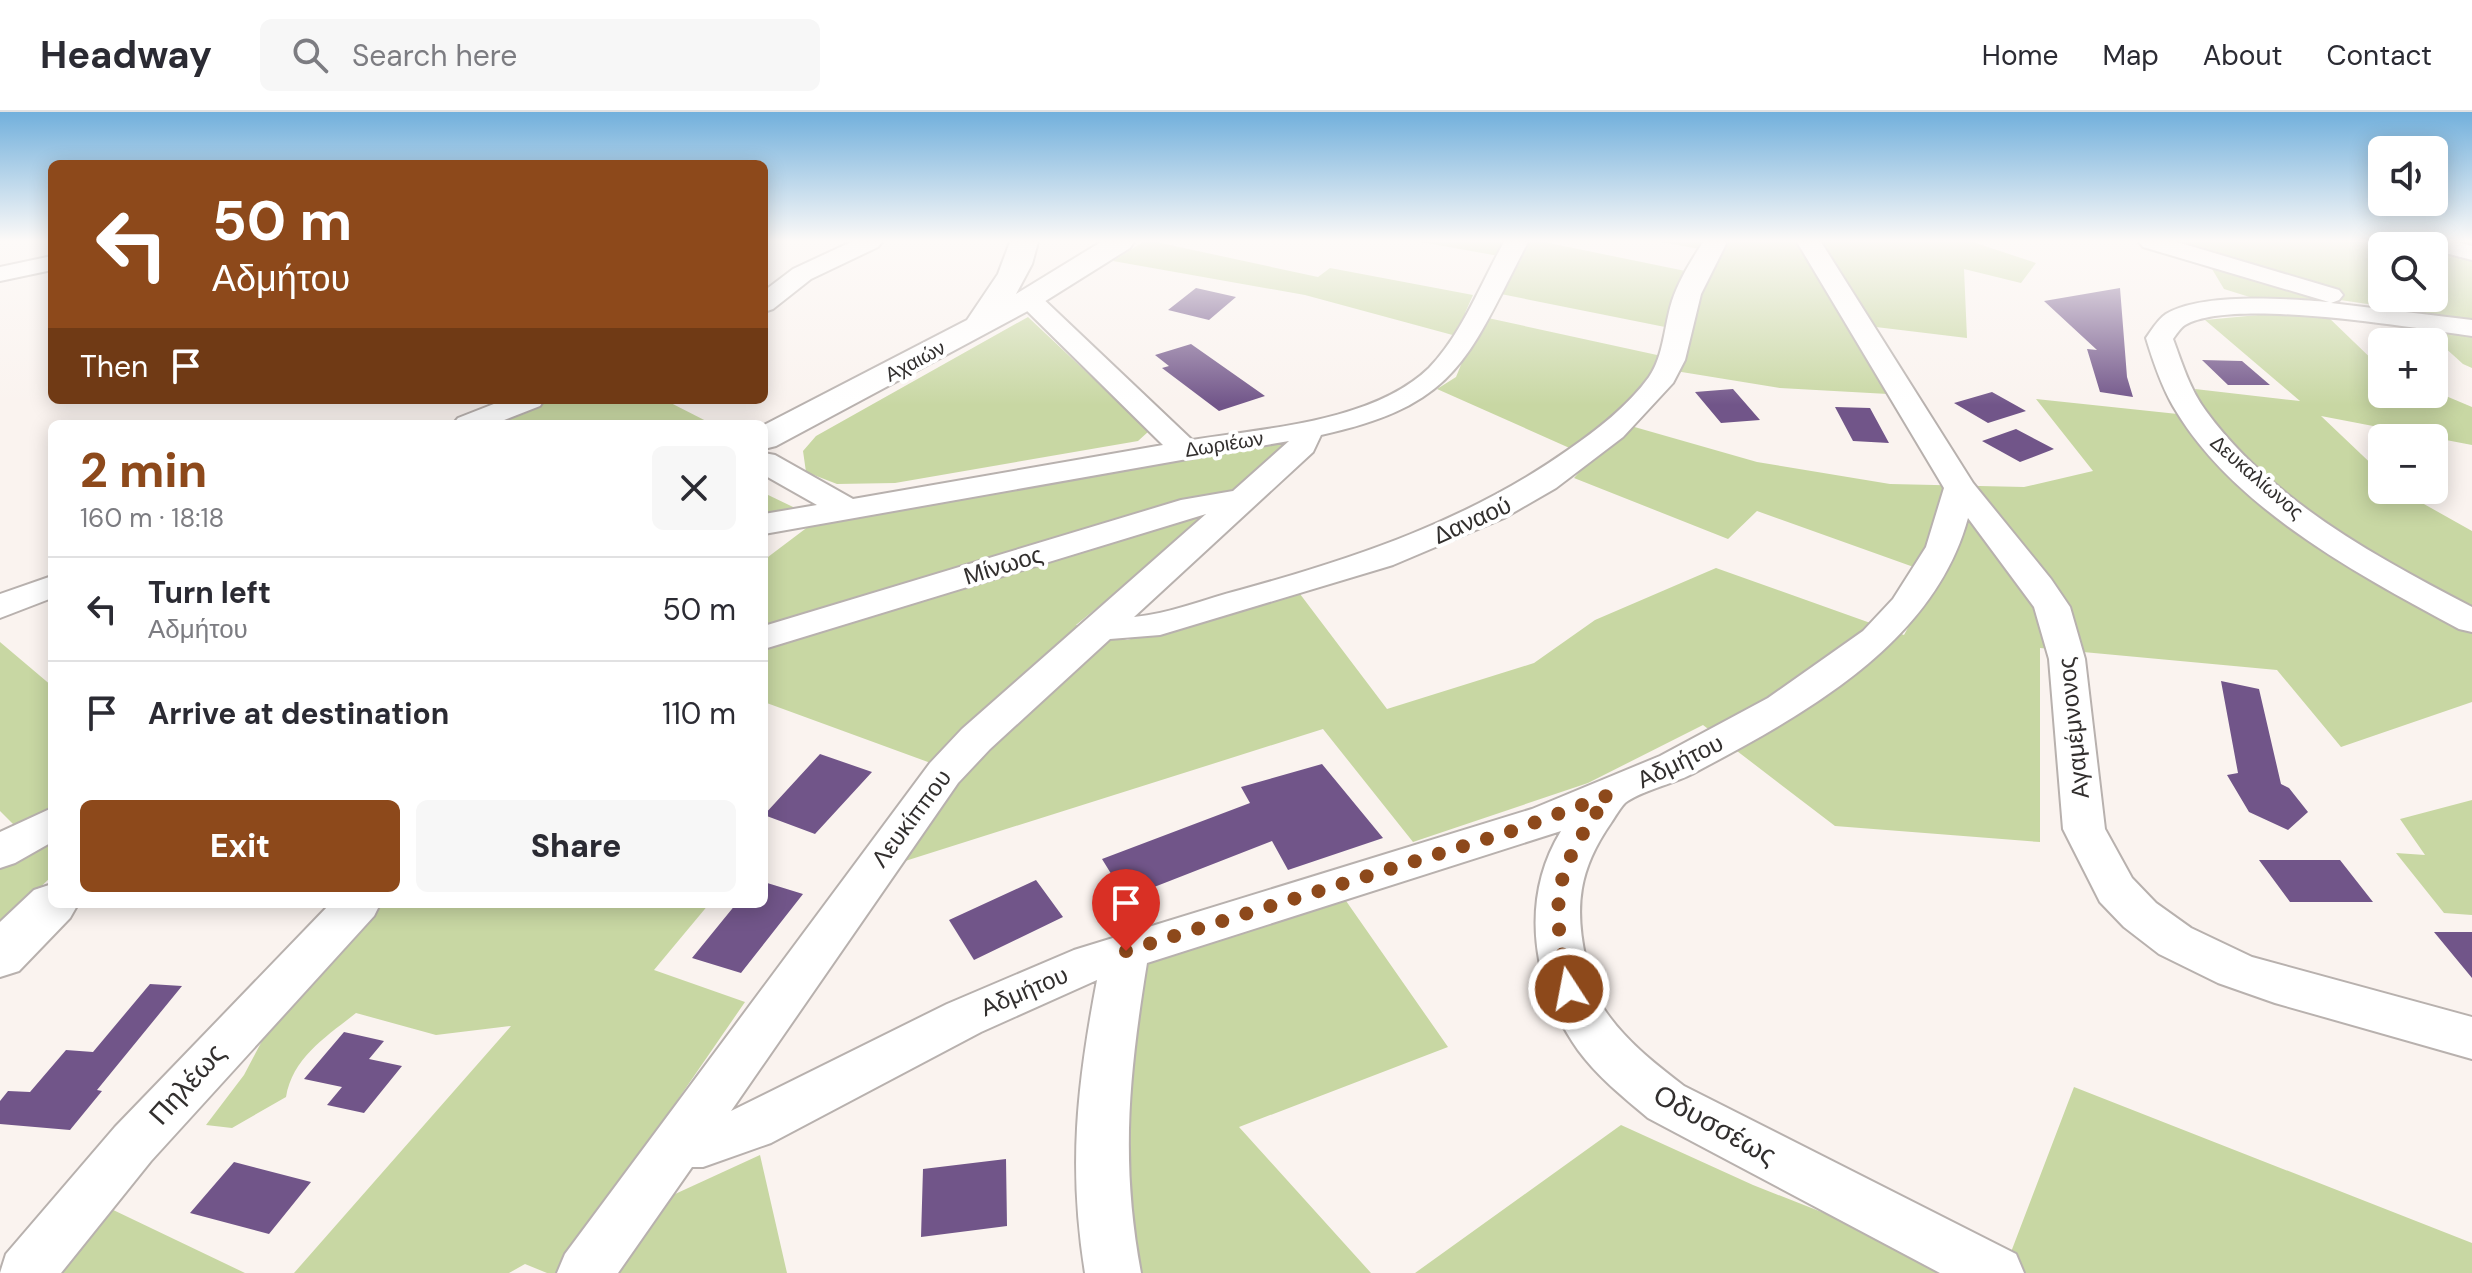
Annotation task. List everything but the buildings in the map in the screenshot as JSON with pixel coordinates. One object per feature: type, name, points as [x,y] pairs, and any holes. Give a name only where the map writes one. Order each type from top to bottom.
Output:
[{"type":"main road","name":"Αχαιών","points":[[768,437],[975,329],[999,296]]},
{"type":"main road","points":[[975,329],[1034,296]]},
{"type":"main road","points":[[0,956],[48,908]]},
{"type":"street","name":"Δωριέων","points":[[768,523],[1309,429],[1388,406],[1414,393],[1436,376],[1452,356],[1486,296]]},
{"type":"street","name":"Δαναού","points":[[1102,626],[1118,629],[1147,627],[1351,567],[1448,533],[1546,483],[1610,434],[1661,380],[1670,365],[1689,296]]},
{"type":"street","name":"Αγαμέμνονος","points":[[1842,296],[1960,488],[2039,586],[2056,618],[2067,659],[2084,829],[2108,877],[2127,901],[2175,941],[2235,970],[2275,984],[2472,1038]]},
{"type":"street","points":[[2235,296],[2257,307]]},
{"type":"street","points":[[2333,296],[2409,320]]},
{"type":"street","points":[[1029,299],[1185,450]]},
{"type":"street","name":"Δευκαλίωνος","points":[[2472,328],[2316,308],[2257,307],[2195,313],[2174,320],[2163,328],[2159,338],[2192,414],[2227,455],[2299,515],[2358,556],[2472,621]]},
{"type":"street","points":[[478,420],[520,404]]},
{"type":"street","name":"Λευκίππου","points":[[583,1264],[675,1145],[944,773],[976,739],[1302,446],[1309,429]]},
{"type":"street","points":[[768,464],[848,509]]},
{"type":"street","name":"Αδμήτου","points":[[675,1145],[703,1143],[753,1127],[986,1007],[1043,982],[1126,951],[1512,831],[1609,795],[1674,766],[1782,707],[1876,639],[1907,605],[1937,558],[1951,527],[1960,488]]},
{"type":"street","name":"Μίνωος","points":[[768,637],[1192,507],[1243,499]]},
{"type":"street","points":[[768,550],[809,515]]},
{"type":"street","points":[[0,607],[48,588]]},
{"type":"street","name":"Οδυσσέως","points":[[1609,795],[1571,852],[1564,869],[1558,904],[1557,927],[1569,989],[1598,1041],[1633,1076],[1666,1102],[1996,1273]]},
{"type":"street","points":[[0,852],[48,825]]},
{"type":"street","name":"Πηλέως","points":[[26,1273],[144,1132],[354,908]]},
{"type":"street","points":[[1113,1273],[1101,1188],[1101,1144],[1105,1072],[1126,951]]},
{"type":"green space","points":[[1309,296],[1472,296],[1465,313],[1680,360],[1685,331],[1512,296],[1965,296],[1967,338],[1851,324],[1888,394],[1780,388],[1657,368],[1631,426],[1757,462],[1890,484],[2024,487],[2093,471],[2036,399],[2206,417],[2195,389],[2300,401],[2205,320],[2258,315],[2326,315],[2368,356],[2368,408],[2448,408],[2448,397],[2472,407],[2472,445],[2448,440],[2448,424],[2368,425],[2321,416],[2368,461],[2368,504],[2424,504],[2472,531],[2472,702],[2341,747],[2277,670],[2040,648],[2040,842],[1835,826],[1703,725],[1588,783],[1413,842],[1323,729],[902,862],[958,773],[768,703],[768,557],[817,520],[768,520],[768,495],[818,519],[1285,438],[1287,447],[1266,470],[1076,625],[1127,640],[1300,594],[1387,709],[1534,663],[1595,620],[1716,568],[1904,635],[1936,575],[1757,511],[1728,539],[1574,478],[1592,458],[1437,389],[1456,377],[1471,340]]},
{"type":"green space","points":[[2247,296],[2368,296],[2368,304],[2340,300],[2256,299]]},
{"type":"green space","points":[[2448,296],[2472,296],[2472,368],[2448,350],[2448,328],[2423,328],[2405,312],[2448,312]]},
{"type":"green space","points":[[1028,317],[1149,431],[1138,441],[895,483],[837,484],[806,472],[803,451],[816,436]]},
{"type":"green space","points":[[505,404],[673,404],[704,420],[472,420]]},
{"type":"green space","points":[[0,642],[48,683],[48,880],[0,926],[0,864],[34,845],[0,811]]},
{"type":"green space","points":[[2472,800],[2472,915],[2444,913],[2396,853],[2425,855],[2400,819]]},
{"type":"green space","points":[[1344,898],[1448,1047],[1239,1127],[1371,1273],[1140,1273],[1119,1189],[1130,965]]},
{"type":"green space","points":[[380,908],[706,908],[654,970],[745,1002],[619,1185],[662,1200],[760,1155],[787,1273],[547,1273],[525,1264],[509,1273],[294,1273],[511,1026],[436,1035],[356,1013],[303,1059],[286,1097],[232,1128],[206,1125],[244,1075],[263,1039],[311,977]]},
{"type":"green space","points":[[2074,1087],[2472,1243],[2472,1273],[2003,1273]]},
{"type":"green space","points":[[1621,1125],[1753,1185],[1976,1273],[1415,1273]]},
{"type":"green space","points":[[107,1207],[245,1273],[52,1273]]},
{"type":"route","points":[[1126,951],[1547,820],[1609,795],[1580,836],[1564,869],[1557,927],[1569,989]]}]
